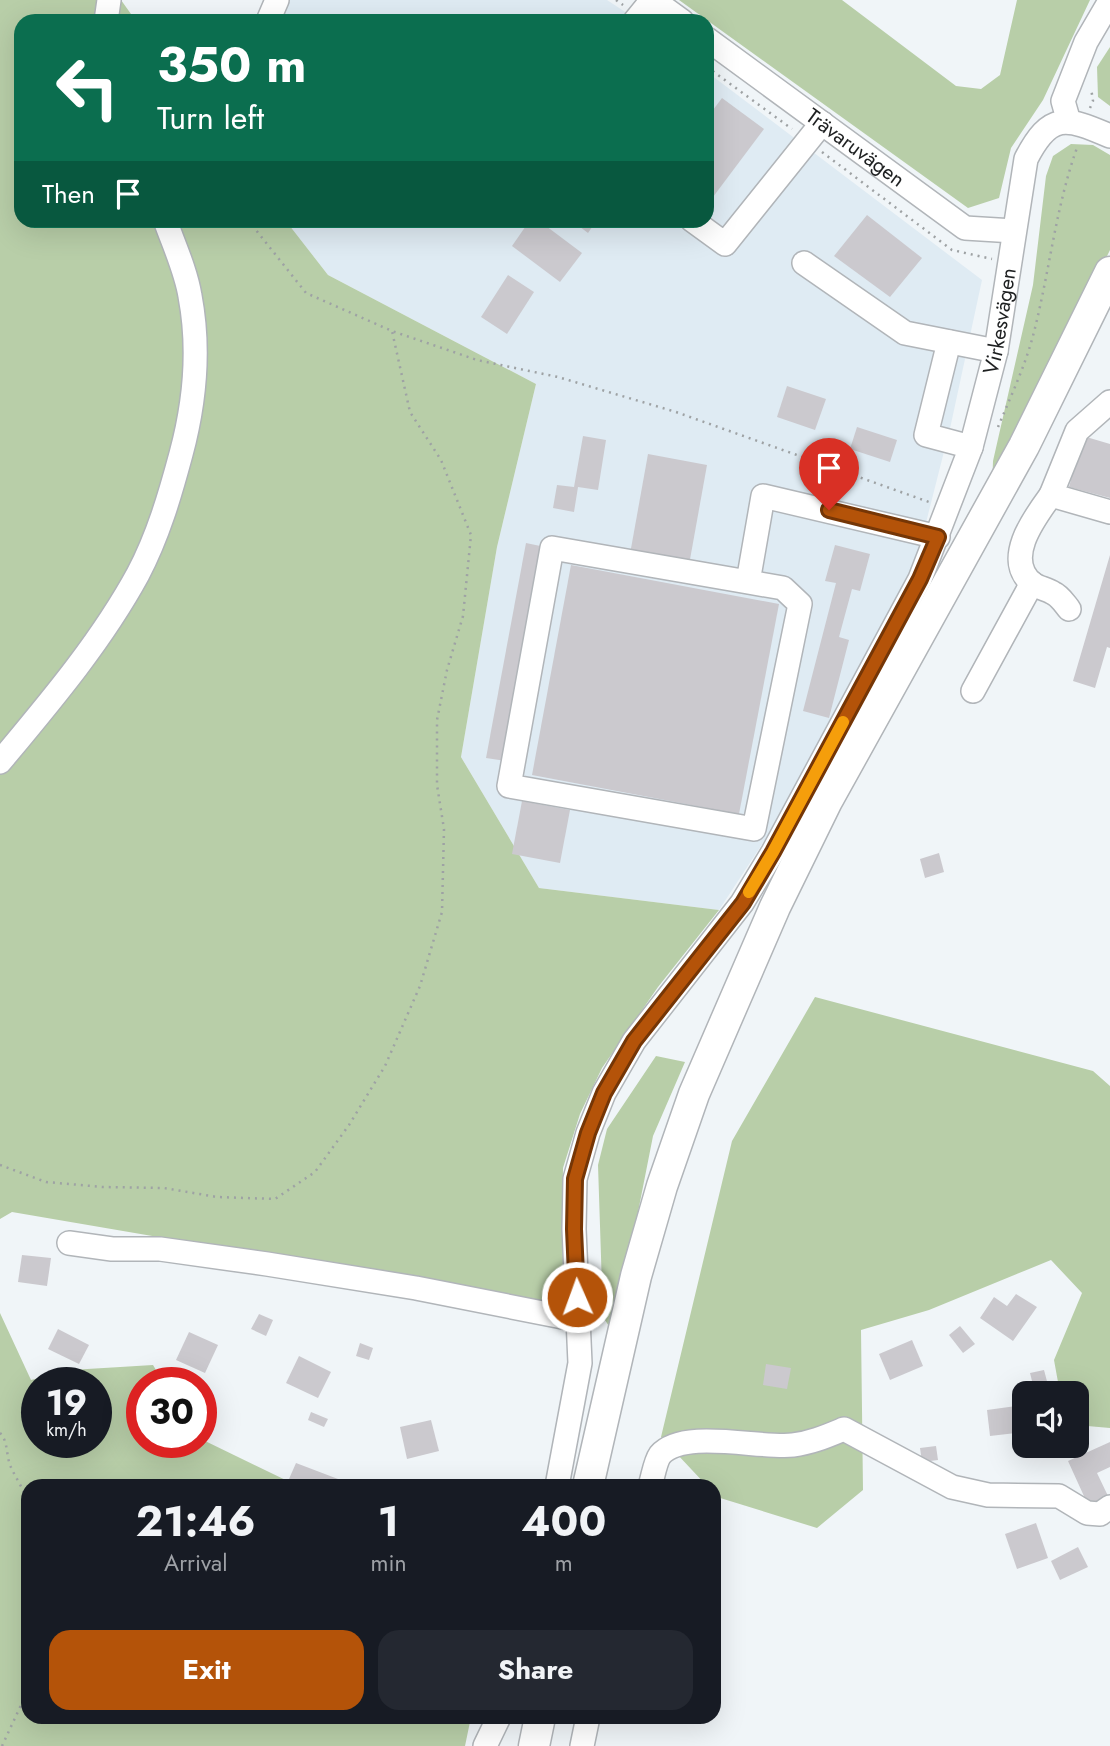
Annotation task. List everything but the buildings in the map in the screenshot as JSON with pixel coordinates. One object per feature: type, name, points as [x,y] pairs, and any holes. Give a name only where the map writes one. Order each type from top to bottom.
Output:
[{"type":"main road","points":[[590,1479],[636,1276],[662,1186],[694,1094],[775,907],[827,801],[1024,446],[1110,272]]},
{"type":"main road","points":[[534,1746],[539,1724]]},
{"type":"street","points":[[641,14],[653,0],[672,14]]},
{"type":"street","points":[[1110,1],[1086,42],[1063,101],[1077,123],[1110,136]]},
{"type":"street","name":"Trävaruvägen","points":[[714,45],[814,132],[965,228],[1014,231]]},
{"type":"street","name":"Virkesvägen","points":[[558,1479],[580,1363],[574,1229],[575,1179],[588,1133],[604,1093],[634,1041],[743,903],[920,579],[971,447],[996,351],[1026,159],[1038,136],[1052,124],[1077,123]]},
{"type":"street","points":[[703,228],[725,244],[814,132]]},
{"type":"street","points":[[0,762],[59,691],[102,632],[139,573],[169,502],[188,428],[197,362],[190,295],[168,228]]},
{"type":"street","points":[[804,263],[905,333],[996,351]]},
{"type":"street","points":[[949,342],[926,435],[971,447]]},
{"type":"street","points":[[1069,609],[1056,594],[1032,583],[1023,570],[1020,558],[1028,526],[1051,495],[1077,431],[1110,402]]},
{"type":"street","points":[[1051,495],[1110,512]]},
{"type":"street","points":[[748,582],[763,496],[938,537]]},
{"type":"street","points":[[552,548],[748,582],[783,588],[800,604],[754,829],[509,786],[552,548]]},
{"type":"street","points":[[973,691],[1032,583]]},
{"type":"street","points":[[69,1243],[112,1249],[160,1249],[267,1264],[416,1288],[578,1320]]},
{"type":"street","points":[[652,1479],[659,1456],[674,1445],[699,1441],[790,1446],[821,1439],[844,1429],[952,1487],[988,1494],[1059,1496],[1087,1513],[1100,1514],[1110,1507]]},
{"type":"street","points":[[485,1746],[496,1724]]},
{"type":"street","points":[[582,1746],[587,1724]]},
{"type":"path","points":[[714,71],[814,132],[952,250],[1009,262]]},
{"type":"path","points":[[994,436],[1034,334],[1077,123],[1093,101],[1090,82]]},
{"type":"path","points":[[254,228],[306,293],[392,331],[477,360],[558,377],[676,412],[948,508]]},
{"type":"path","points":[[0,1165],[46,1182],[164,1188],[217,1197],[275,1199],[315,1172],[349,1125],[385,1066],[420,986],[442,912],[444,829],[437,785],[437,720],[447,670],[463,616],[471,535],[441,460],[410,412],[392,331]]},
{"type":"path","points":[[0,1433],[4,1436],[11,1467],[21,1483]]},
{"type":"path","points":[[2,1746],[21,1705]]},
{"type":"shaded area","points":[[271,0],[607,0],[628,14],[265,14]]},
{"type":"shaded area","points":[[714,77],[982,280],[951,424],[914,570],[835,723],[774,826],[719,910],[539,888],[461,757],[497,547],[536,384],[328,275],[291,228],[714,228]]},
{"type":"green space","points":[[0,0],[121,0],[131,14],[14,14],[14,228],[291,228],[328,275],[536,384],[497,547],[461,757],[539,888],[719,910],[658,987],[602,1068],[580,1114],[563,1168],[562,1248],[568,1307],[12,1212],[0,1219]]},
{"type":"green space","points":[[679,0],[842,0],[956,86],[981,89],[1000,75],[1017,0],[1090,0],[1043,100],[1011,148],[999,198],[968,208],[714,25],[714,14],[698,14]]},
{"type":"green space","points":[[1110,47],[1110,106],[1098,97],[1097,67]]},
{"type":"green space","points":[[1071,144],[1093,145],[1110,155],[1110,250],[992,489],[993,461],[1033,285],[1046,176],[1053,156]]},
{"type":"green space","points":[[815,997],[1093,1071],[1110,1086],[1110,1428],[1089,1426],[1089,1381],[1058,1381],[1054,1360],[1082,1293],[1051,1260],[929,1310],[861,1330],[863,1490],[817,1528],[721,1498],[721,1479],[700,1479],[661,1437],[732,1141]]},
{"type":"green space","points":[[656,1056],[685,1062],[653,1136],[614,1334],[603,1317],[598,1165],[607,1129]]},
{"type":"green space","points":[[0,1313],[25,1367],[21,1367],[21,1458],[112,1458],[112,1368],[153,1365],[154,1367],[126,1367],[126,1458],[217,1458],[217,1447],[284,1479],[21,1479],[21,1724],[470,1724],[465,1746],[0,1746]]},
{"type":"slow traffic","points":[[749,892],[843,722]]},
{"type":"route","points":[[577,1297],[575,1179],[588,1133],[604,1093],[634,1041],[743,903],[920,579],[938,537],[829,510]]}]
